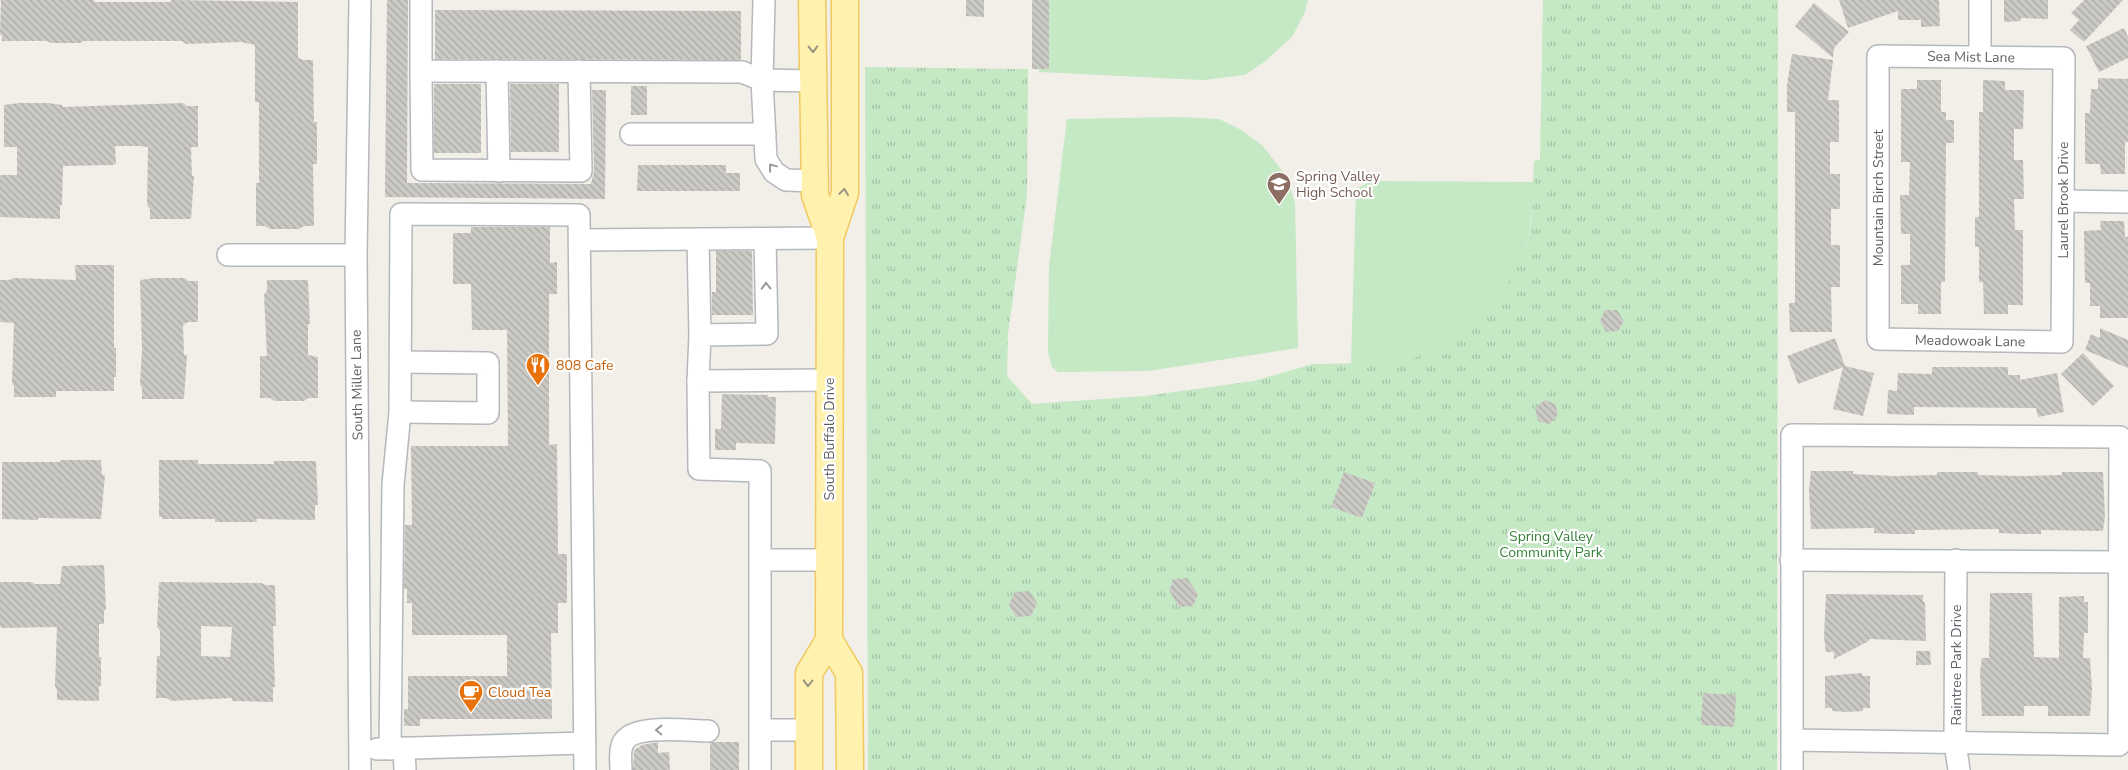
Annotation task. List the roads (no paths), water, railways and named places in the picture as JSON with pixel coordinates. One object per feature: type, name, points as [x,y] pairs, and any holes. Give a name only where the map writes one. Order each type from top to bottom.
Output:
[{"type":"main road","name":"South Buffalo Drive","points":[[812,0],[815,195],[830,238]]},
{"type":"main road","name":"South Buffalo Drive","points":[[846,0],[845,193],[830,238],[829,640],[848,673],[850,770]]},
{"type":"main road","points":[[809,770],[809,672],[829,640]]},
{"type":"street","name":"South Miller Lane","points":[[360,0],[356,255],[360,760]]},
{"type":"street","points":[[421,0],[422,170],[581,171],[579,71]]},
{"type":"street","points":[[764,0],[762,80],[766,159],[774,172],[786,180],[815,181]]},
{"type":"street","points":[[1980,0],[1980,57]]},
{"type":"street","name":"Sea Mist Lane","points":[[1878,56],[2064,58]]},
{"type":"street","name":"Mountain Birch Street","points":[[1878,56],[1878,340]]},
{"type":"street","name":"Laurel Brook Drive","points":[[2062,342],[2064,58]]},
{"type":"street","points":[[421,71],[742,72],[762,80],[813,81]]},
{"type":"street","points":[[497,71],[499,170]]},
{"type":"street","points":[[631,134],[765,134]]},
{"type":"street","points":[[2063,201],[2128,202]]},
{"type":"street","points":[[405,770],[397,749],[393,485],[400,412],[401,214],[579,215],[585,770]]},
{"type":"street","points":[[580,240],[830,238]]},
{"type":"street","points":[[700,335],[766,334],[765,239]]},
{"type":"street","points":[[698,240],[700,335],[698,381],[699,469],[760,471],[762,730],[760,770]]},
{"type":"street","points":[[228,255],[356,255]]},
{"type":"street","name":"Meadowoak Lane","points":[[1878,340],[2062,342]]},
{"type":"street","points":[[400,412],[488,413],[488,362],[401,362]]},
{"type":"street","points":[[698,381],[830,380]]},
{"type":"street","points":[[1792,740],[2119,745],[2120,438],[1792,435],[1791,560],[1792,770]]},
{"type":"street","points":[[761,560],[829,560]]},
{"type":"street","points":[[1791,560],[2121,562]]},
{"type":"street","name":"Raintree Park Drive","points":[[1956,560],[1955,742],[1959,770]]},
{"type":"street","points":[[621,770],[623,742],[636,732],[649,730],[708,731]]},
{"type":"street","points":[[762,730],[808,730]]},
{"type":"street","points":[[360,760],[397,749],[584,743]]},
{"type":"place","name":"Spring Valley High School","points":[[1279,205]]},
{"type":"place","name":"808 Cafe","points":[[538,386]]},
{"type":"place","name":"Cloud Tea","points":[[471,713]]},
{"type":"park label","name":"Spring Valley Community Park","points":[[1551,544]]}]
